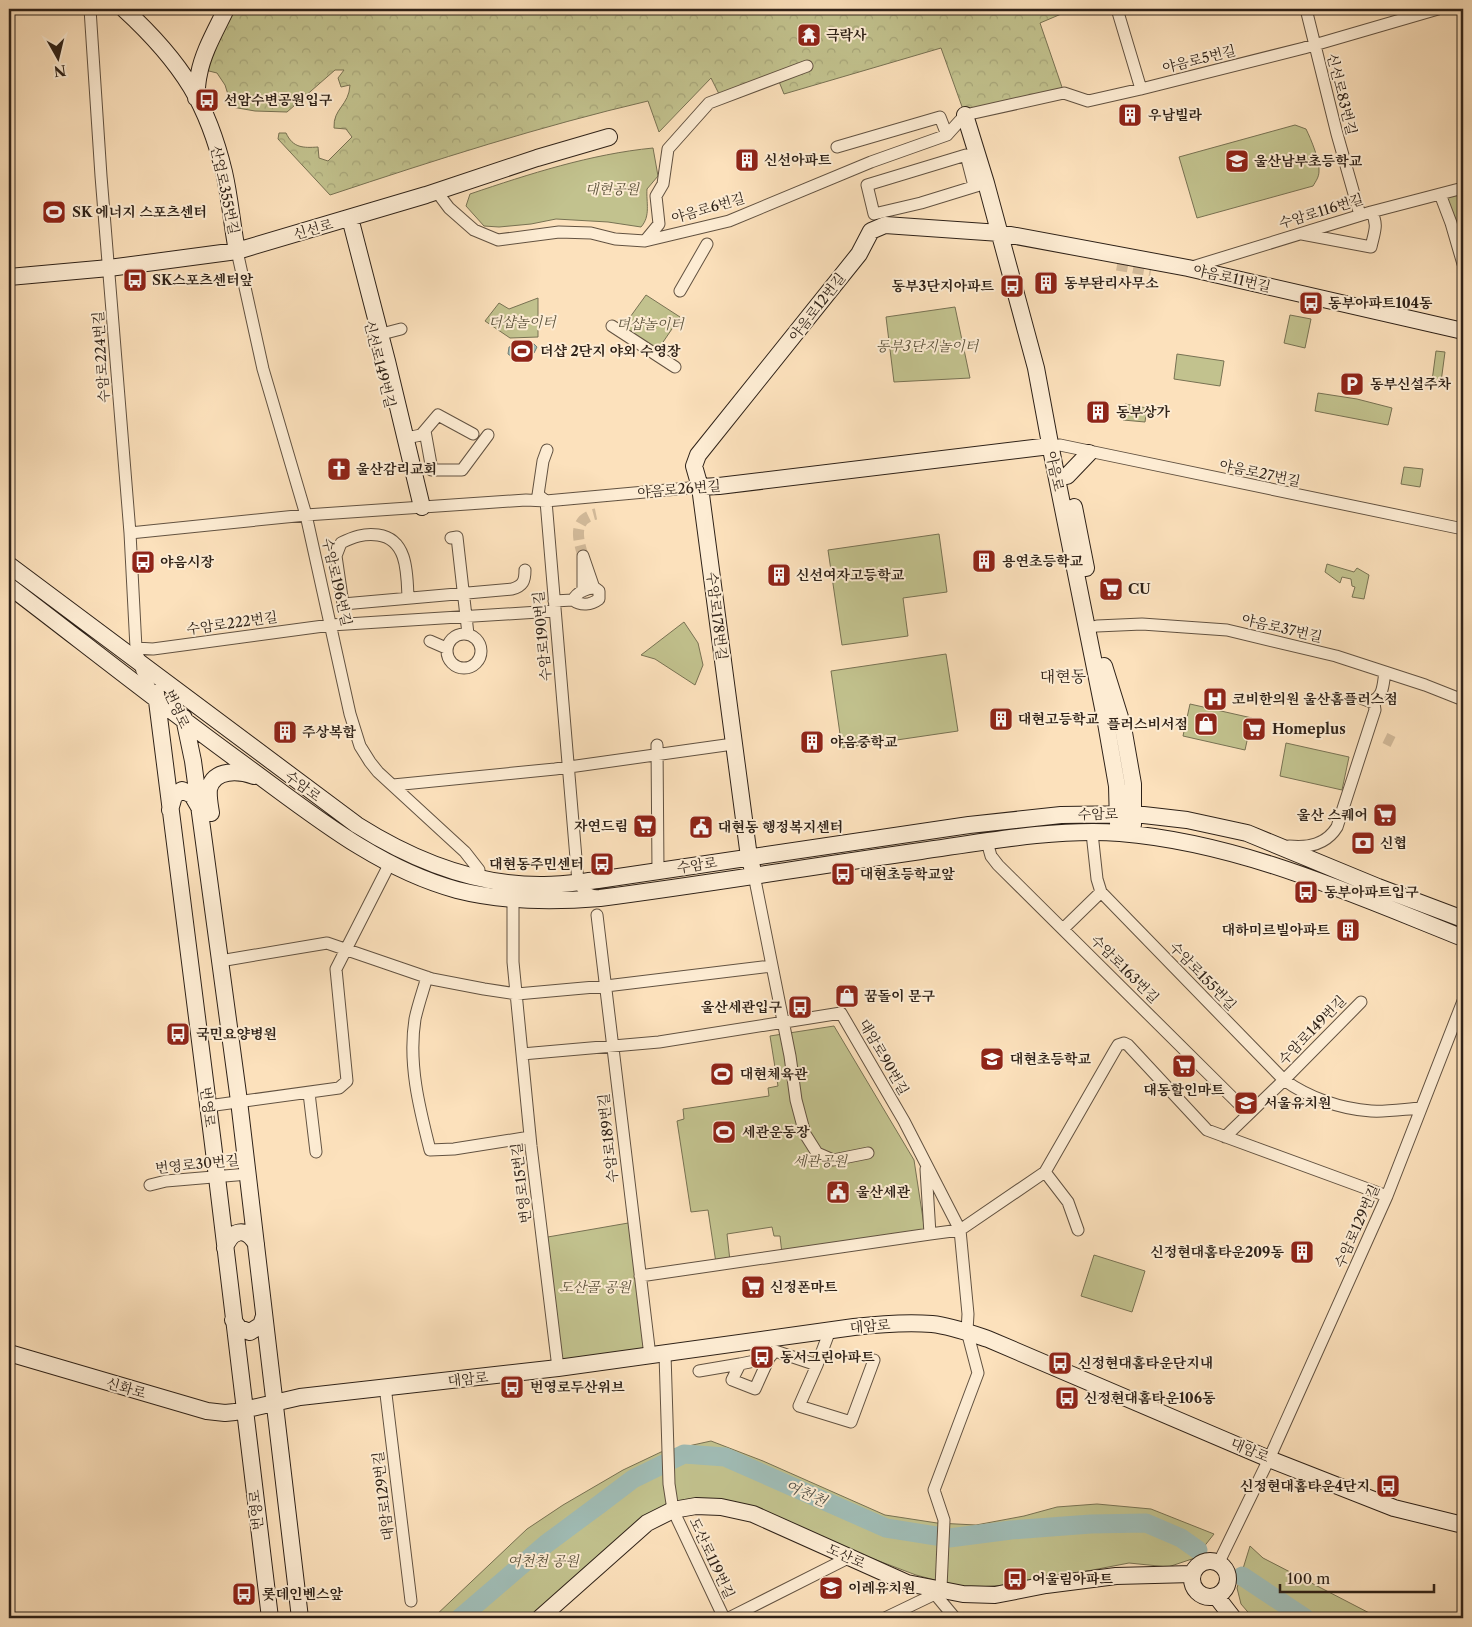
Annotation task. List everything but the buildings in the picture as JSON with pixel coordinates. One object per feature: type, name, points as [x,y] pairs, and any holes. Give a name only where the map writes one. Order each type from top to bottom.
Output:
[{"type":"main road","name":"산업로355번길","points":[[124,9],[166,53],[191,87],[215,141],[224,173],[236,251]]},
{"type":"main road","points":[[196,98],[202,64],[226,9]]},
{"type":"main road","name":"야음로","points":[[965,115],[980,185],[1004,234],[1045,368],[1055,446],[1066,476],[1081,539],[1092,627]]},
{"type":"main road","name":"신선로","points":[[9,277],[109,268],[236,251],[348,219],[437,192],[537,158],[609,138]]},
{"type":"main road","name":"신선로149번길","points":[[348,219],[418,508]]},
{"type":"main road","name":"야음로12번길","points":[[700,487],[694,466],[698,455],[859,254],[871,231],[885,225],[1004,234]]},
{"type":"main road","name":"야음로","points":[[1004,234],[1055,446],[1092,627],[1123,727],[1133,784],[1126,814],[1125,834]]},
{"type":"main road","name":"야음로11번길","points":[[1004,234],[1188,268],[1463,331]]},
{"type":"main road","points":[[377,336],[406,438],[418,508]]},
{"type":"main road","name":"야음로26번길","points":[[700,487],[1055,446]]},
{"type":"main road","name":"야음로","points":[[1066,476],[1090,453]]},
{"type":"main road","name":"수암로178번길","points":[[700,487],[733,744],[749,857],[754,875]]},
{"type":"main road","name":"수암로","points":[[9,565],[137,655],[162,680],[332,808],[370,834],[432,865],[479,878],[521,885],[578,882],[969,824],[1061,815],[1126,814],[1187,820],[1247,833],[1378,887],[1463,919]]},
{"type":"main road","name":"수암로","points":[[9,586],[322,823],[390,863],[427,880],[456,889],[513,900],[546,901],[600,898],[987,842],[1062,834],[1125,834],[1213,847],[1271,864],[1463,938]]},
{"type":"main road","name":"번영로","points":[[270,1618],[208,1106],[155,698],[157,687],[162,680],[177,703],[185,721],[190,741],[239,1101],[300,1618]]},
{"type":"main road","points":[[210,888],[212,824],[209,797],[210,786],[216,778],[233,772],[247,773],[263,779]]},
{"type":"main road","points":[[170,810],[174,796],[182,790],[192,795],[199,806]]},
{"type":"main road","points":[[225,1248],[229,1238],[238,1233],[250,1236],[256,1244]]},
{"type":"main road","points":[[233,1320],[239,1328],[250,1332],[260,1325],[264,1316]]},
{"type":"main road","name":"대암로","points":[[244,1410],[300,1397],[558,1368],[830,1330],[896,1324],[932,1324],[967,1332],[1007,1347],[1269,1459],[1394,1508],[1463,1525]]},
{"type":"main road","name":"신화로","points":[[9,1352],[207,1411],[225,1413],[244,1410]]},
{"type":"main road","name":"도산로","points":[[540,1618],[640,1528],[655,1518],[673,1510],[696,1506],[721,1507],[753,1514],[907,1583],[938,1591],[995,1595],[1046,1585],[1116,1576],[1192,1574]]},
{"type":"main road","points":[[1222,1557],[1223,1568],[1227,1575],[1227,1583],[1224,1589],[1216,1596],[1203,1596],[1195,1590],[1192,1574],[1201,1564],[1212,1562],[1222,1557]]},
{"type":"main road","points":[[1216,1596],[1233,1618]]},
{"type":"street","name":"수암로224번길","points":[[90,9],[130,534],[137,655],[145,680],[155,698]]},
{"type":"street","points":[[1117,9],[1141,89]]},
{"type":"street","name":"신선로83번길","points":[[1306,9],[1337,134],[1365,213],[1376,219],[1370,247],[1321,232]]},
{"type":"street","name":"야음로5번길","points":[[965,115],[1064,93],[1088,101],[1315,45],[1438,9]]},
{"type":"street","points":[[645,241],[659,224],[656,196],[663,184],[668,149],[709,103],[807,66]]},
{"type":"street","name":"야음로6번길","points":[[437,192],[449,208],[474,230],[498,240],[560,232],[591,233],[615,239],[645,241],[729,221],[872,162],[947,135],[965,115]]},
{"type":"street","points":[[836,147],[940,117],[947,135]]},
{"type":"street","points":[[966,155],[980,185],[921,203],[874,214],[867,185],[966,155]]},
{"type":"street","name":"수암로116번길","points":[[1188,268],[1300,233],[1321,232],[1365,213],[1463,188]]},
{"type":"street","points":[[1440,194],[1463,264]]},
{"type":"street","points":[[680,291],[707,244]]},
{"type":"street","name":"수암로196번길","points":[[236,251],[263,369],[306,515],[350,714],[360,746],[378,772],[465,852],[479,870],[479,878]]},
{"type":"street","points":[[1230,266],[1232,254]]},
{"type":"street","points":[[612,326],[674,367]]},
{"type":"street","points":[[377,336],[401,330]]},
{"type":"street","points":[[406,438],[421,435],[438,415],[473,434]]},
{"type":"street","points":[[425,431],[432,470],[462,470],[488,435]]},
{"type":"street","name":"야음로27번길","points":[[1055,446],[1463,529]]},
{"type":"street","name":"수암로190번길","points":[[547,450],[543,460],[538,495],[546,501],[570,768],[578,882]]},
{"type":"street","name":"야음로26번길","points":[[130,534],[306,515],[526,500],[546,501],[700,487]]},
{"type":"street","points":[[408,598],[405,565],[401,550],[395,542],[385,536],[373,534],[356,536],[341,543],[336,556],[343,604],[512,590],[524,583],[525,570]]},
{"type":"street","points":[[451,538],[457,537],[464,616],[468,634]]},
{"type":"street","name":"수암로222번길","points":[[137,655],[153,649],[331,625],[464,616],[554,606],[573,600],[574,597],[589,589],[598,589],[600,594],[599,599],[595,602],[585,604],[577,603],[573,600]]},
{"type":"street","name":"야음로37번길","points":[[1092,627],[1142,624],[1227,630],[1336,656],[1425,685],[1463,700]]},
{"type":"street","points":[[468,634],[477,640],[480,646],[480,657],[473,666],[462,669],[452,664],[446,654],[446,648],[456,635],[468,634]]},
{"type":"street","points":[[430,641],[446,648]]},
{"type":"street","points":[[1269,842],[1292,846],[1311,846],[1333,834],[1337,828],[1375,710],[1375,704],[1367,700],[1376,700],[1380,695],[1385,672]]},
{"type":"street","points":[[393,785],[570,768],[657,750],[733,744]]},
{"type":"street","points":[[657,750],[658,870]]},
{"type":"street","points":[[1063,929],[1100,892],[1092,833]]},
{"type":"street","name":"수암로163번길","points":[[987,842],[990,856],[998,865],[1250,1114]]},
{"type":"street","points":[[208,1106],[309,1094],[339,1088],[347,1081],[336,969],[390,863]]},
{"type":"street","points":[[754,875],[790,1056],[796,1100],[805,1134],[817,1153],[833,1160],[868,1153]]},
{"type":"street","points":[[578,882],[586,892],[600,898]]},
{"type":"street","name":"수암로155번길","points":[[1100,892],[1284,1080],[1306,1094],[1350,1108],[1371,1111],[1421,1108]]},
{"type":"street","name":"번영로15번길","points":[[513,900],[513,962],[530,1137],[558,1368]]},
{"type":"street","name":"수암로189번길","points":[[597,915],[640,1276],[657,1355],[668,1439]]},
{"type":"street","points":[[220,960],[327,944],[427,977],[517,994],[606,986],[772,966]]},
{"type":"street","points":[[427,977],[415,1018],[413,1055],[416,1088],[430,1150],[454,1149],[530,1137]]},
{"type":"street","name":"수암로129번길","points":[[1222,1557],[1269,1459],[1387,1196],[1463,1001]]},
{"type":"street","name":"수암로149번길","points":[[1284,1080],[1361,1002]]},
{"type":"street","name":"대암로90번길","points":[[522,1054],[659,1042],[841,1013],[904,1121],[960,1230],[968,1314],[967,1332],[978,1373],[934,1490],[944,1520],[938,1591]]},
{"type":"street","points":[[640,1276],[960,1230],[1045,1172],[1115,1050],[1124,1043],[1128,1045],[1207,1130],[1387,1196]]},
{"type":"street","points":[[1225,1136],[1284,1080]]},
{"type":"street","points":[[309,1094],[316,1152]]},
{"type":"street","points":[[925,1164],[930,1234]]},
{"type":"street","points":[[1045,1172],[1068,1202],[1078,1230]]},
{"type":"street","name":"번영로30번길","points":[[150,1185],[166,1181],[248,1174]]},
{"type":"street","points":[[830,1330],[799,1406],[850,1422],[874,1360]]},
{"type":"street","points":[[740,1364],[732,1380],[755,1389],[768,1358],[775,1350],[817,1365]]},
{"type":"street","points":[[699,1371],[768,1358]]},
{"type":"street","name":"대암로129번길","points":[[385,1386],[410,1602]]},
{"type":"street","name":"도산로119번길","points":[[668,1439],[669,1484],[673,1510],[724,1618]]},
{"type":"street","points":[[729,1618],[850,1557]]},
{"type":"street","points":[[884,1618],[938,1591],[955,1618]]},
{"type":"green space","points":[[230,9],[1073,9],[1040,23],[1064,93],[965,115],[941,48],[784,94],[778,79],[720,96],[711,78],[659,132],[648,101],[488,144],[330,195],[278,139],[279,133],[286,133],[292,142],[299,146],[318,147],[319,158],[328,161],[352,137],[346,129],[334,128],[336,116],[349,92],[350,85],[341,87],[338,78],[344,70],[335,70],[287,112],[255,111],[232,107],[225,85],[217,73],[201,69]]},
{"type":"green space","points":[[1295,125],[1306,129],[1317,156],[1319,173],[1313,186],[1197,218],[1179,157]]},
{"type":"green space","name":"대현공원","points":[[653,148],[658,176],[647,189],[647,214],[641,227],[608,222],[556,219],[531,224],[499,227],[484,226],[466,206],[470,194],[515,179],[583,160]]},
{"type":"green space","points":[[1462,188],[1463,236],[1456,238],[1440,194]]},
{"type":"green space","name":"뎌샵놀이터","points":[[646,295],[680,317],[655,354],[620,331]]},
{"type":"green space","name":"더샵놀이터","points":[[538,298],[538,337],[510,338],[485,321],[499,303],[509,309]]},
{"type":"green space","name":"동부3단지놀이터","points":[[955,307],[970,378],[894,382],[886,317]]},
{"type":"green space","points":[[1290,315],[1311,319],[1305,348],[1284,343]]},
{"type":"green space","points":[[1436,351],[1445,352],[1441,382],[1432,381]]},
{"type":"green space","points":[[1177,354],[1224,361],[1220,386],[1174,379]]},
{"type":"green space","points":[[1318,393],[1357,399],[1392,408],[1388,425],[1315,411]]},
{"type":"green space","points":[[1125,404],[1147,408],[1145,422],[1123,420]]},
{"type":"green space","points":[[1404,467],[1423,469],[1420,487],[1401,484]]},
{"type":"green space","points":[[939,534],[947,592],[903,598],[908,636],[842,645],[828,550]]},
{"type":"green space","points":[[1327,564],[1354,572],[1357,568],[1369,575],[1364,599],[1352,597],[1355,587],[1352,586],[1351,579],[1342,577],[1340,583],[1325,572]]},
{"type":"green space","points":[[684,622],[698,643],[703,665],[695,685],[655,659],[641,655]]},
{"type":"green space","points":[[946,654],[958,731],[842,748],[831,671]]},
{"type":"green space","points":[[1190,704],[1252,718],[1245,750],[1183,736]]},
{"type":"green space","points":[[1286,743],[1349,757],[1342,790],[1280,776]]},
{"type":"green space","name":"세관공원","points":[[834,1026],[914,1160],[925,1232],[782,1254],[780,1236],[774,1236],[772,1227],[727,1234],[730,1261],[716,1263],[708,1210],[691,1212],[677,1121],[684,1119],[683,1109],[769,1096],[768,1088],[778,1086],[770,1036]]},
{"type":"green space","name":"도산골 공원","points":[[634,1222],[650,1356],[558,1368],[542,1238]]},
{"type":"green space","points":[[1094,1255],[1145,1271],[1132,1312],[1081,1296]]},
{"type":"green space","name":"여천천 공원","points":[[711,1441],[763,1461],[885,1515],[937,1523],[976,1525],[1024,1516],[1057,1507],[1097,1504],[1151,1509],[1214,1534],[1195,1558],[1168,1567],[1129,1563],[1020,1584],[965,1588],[916,1575],[794,1529],[681,1504],[564,1589],[531,1618],[433,1618],[527,1529],[563,1505],[623,1470],[661,1452]]},
{"type":"green space","points":[[1250,1546],[1263,1558],[1379,1618],[1253,1618],[1241,1604],[1237,1588]]},
{"type":"water","name":"더샵 2단지 야외 수영장","points":[[520,343],[534,344],[537,347],[534,353],[524,358],[514,358],[508,354],[509,347]]},
{"type":"waterway","name":"여천천","points":[[460,1618],[546,1544],[633,1479],[684,1454],[725,1457],[886,1528],[949,1538],[1011,1530],[1091,1524],[1146,1523],[1181,1538],[1198,1550]]},
{"type":"waterway","name":"여천천","points":[[1242,1576],[1305,1618]]},
{"type":"tunnel","points":[[1117,265],[1151,271]]},
{"type":"tunnel","points":[[583,556],[579,537],[580,525],[583,520],[596,514]]},
{"type":"tunnel","points":[[1385,738],[1393,742]]},
{"type":"place","name":"극락사","points":[[809,35]]},
{"type":"place","name":"선암수변공원입구","points":[[207,100]]},
{"type":"place","name":"우남빌라","points":[[1130,115]]},
{"type":"place","name":"신선아파트","points":[[747,160]]},
{"type":"place","name":"울산남부초등학교","points":[[1237,161]]},
{"type":"place","name":"SK 에너지 스포츠센터","points":[[54,212]]},
{"type":"place","name":"SK스포츠센터앞","points":[[135,280]]},
{"type":"place","name":"동부돤리사무소","points":[[1046,283]]},
{"type":"place","name":"동부3단지아파트","points":[[1012,286]]},
{"type":"place","name":"동부아파트104동","points":[[1311,303]]},
{"type":"place","name":"더샵 2단지 야외 수영장","points":[[522,351]]},
{"type":"place","name":"동부신설주차","points":[[1352,384]]},
{"type":"place","name":"동부상가","points":[[1098,412]]},
{"type":"place","name":"울산감리교회","points":[[339,469]]},
{"type":"place","name":"용연초등학교","points":[[984,561]]},
{"type":"place","name":"야음시장","points":[[143,562]]},
{"type":"place","name":"신선여자고등학교","points":[[779,575]]},
{"type":"place","name":"CU","points":[[1111,589]]},
{"type":"place","name":"코비한의원 울산홈플러스점","points":[[1215,699]]},
{"type":"place","name":"대현고등학교","points":[[1001,719]]},
{"type":"place","name":"플러스비서점","points":[[1206,724]]},
{"type":"place","name":"Homeplus","points":[[1254,729]]},
{"type":"place","name":"주상복합","points":[[285,732]]},
{"type":"place","name":"야음중학교","points":[[812,742]]},
{"type":"place","name":"울산 스퀘어","points":[[1385,815]]},
{"type":"place","name":"자연드림","points":[[645,826]]},
{"type":"place","name":"대현동 행정복지센터","points":[[701,827]]},
{"type":"place","name":"신협","points":[[1363,843]]},
{"type":"place","name":"대현동주민센터","points":[[602,864]]},
{"type":"place","name":"대현초등학교앞","points":[[843,874]]},
{"type":"place","name":"동부아파트입구","points":[[1306,892]]},
{"type":"place","name":"대하미르빌아파트","points":[[1348,930]]},
{"type":"place","name":"꿈돌이 문구","points":[[847,996]]},
{"type":"place","name":"울산세관입구","points":[[800,1007]]},
{"type":"place","name":"국민요양병원","points":[[178,1034]]},
{"type":"place","name":"대현초등학교","points":[[992,1059]]},
{"type":"place","name":"대동할인마트","points":[[1184,1066]]},
{"type":"place","name":"대현체육관","points":[[722,1074]]},
{"type":"place","name":"서울유치원","points":[[1246,1103]]},
{"type":"place","name":"세관운동장","points":[[724,1132]]},
{"type":"place","name":"울산세관","points":[[838,1192]]},
{"type":"place","name":"신정현대홈타운209동","points":[[1302,1252]]},
{"type":"place","name":"신정폰마트","points":[[753,1287]]},
{"type":"place","name":"동서그린아파트","points":[[762,1357]]},
{"type":"place","name":"신정현대홈타운단지내","points":[[1060,1363]]},
{"type":"place","name":"번영로두산위브","points":[[512,1387]]},
{"type":"place","name":"신정현대홈타운106동","points":[[1067,1398]]},
{"type":"place","name":"신정현대홈타운4단지","points":[[1388,1486]]},
{"type":"place","name":"어울림아파트","points":[[1015,1579]]},
{"type":"place","name":"이레유치원","points":[[831,1588]]},
{"type":"place","name":"롯데인벤스앞","points":[[244,1594]]},
{"type":"district","name":"대현동","points":[[1063,676]]}]
